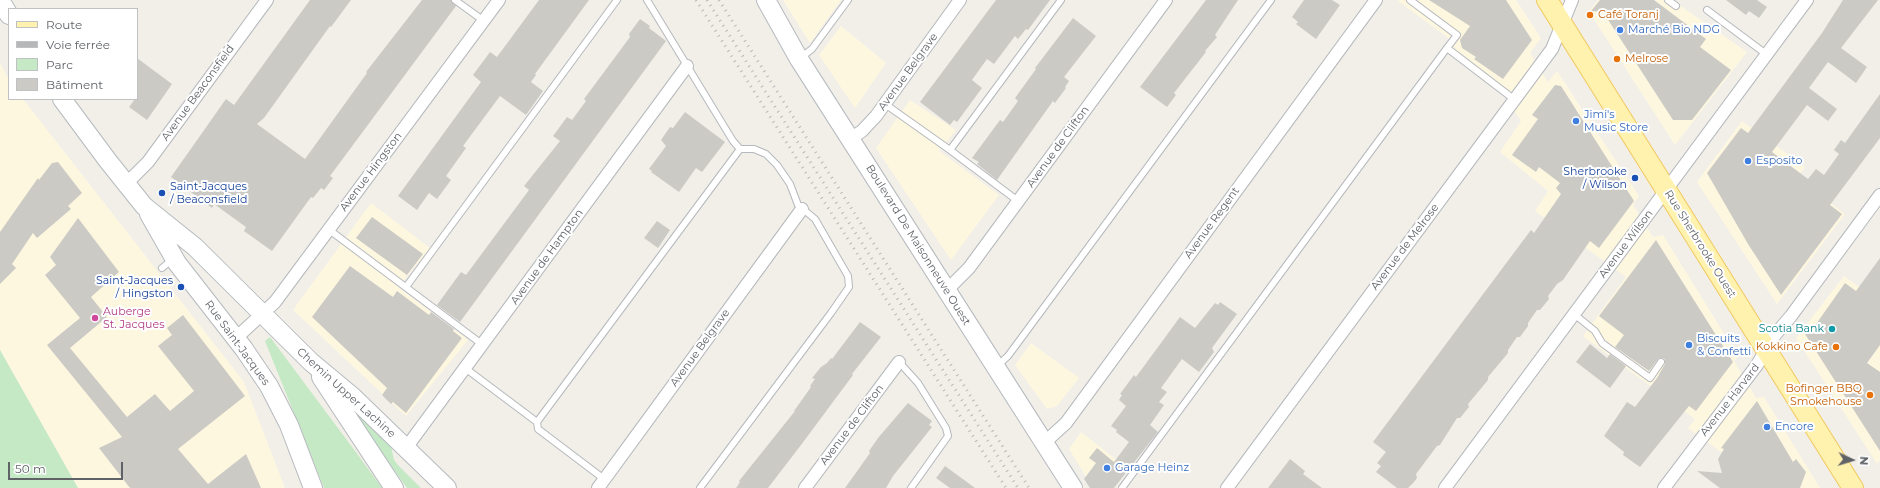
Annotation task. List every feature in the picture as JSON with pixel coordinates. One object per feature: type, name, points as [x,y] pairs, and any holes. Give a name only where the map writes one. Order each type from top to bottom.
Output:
[{"type":"main road","points":[[0,0],[8,13]]},
{"type":"main road","name":"Boulevard De Maisonneuve Ouest","points":[[766,0],[799,59],[1073,488]]},
{"type":"main road","name":"Rue Sherbrooke Ouest","points":[[1547,0],[1853,488]]},
{"type":"main road","name":"Rue Saint-Jacques","points":[[63,100],[144,206],[195,247],[262,315]]},
{"type":"main road","name":"Rue Saint-Jacques","points":[[144,206],[168,263],[236,338],[262,375],[280,406],[313,488]]},
{"type":"main road","name":"Chemin Upper Lachine","points":[[262,315],[312,362],[353,397],[447,488]]},
{"type":"main road","points":[[312,362],[394,488]]},
{"type":"street","name":"Avenue Beaconsfield","points":[[126,184],[148,162],[267,0]]},
{"type":"street","name":"Avenue Hingston","points":[[236,338],[275,302],[499,0]]},
{"type":"street","name":"Avenue Belgrave","points":[[850,139],[866,126],[885,104],[960,0]]},
{"type":"street","name":"Avenue de Clifton","points":[[947,290],[969,268],[1166,0]]},
{"type":"street","name":"Avenue Regent","points":[[1044,443],[1066,423],[1376,0]]},
{"type":"street","name":"Avenue de Melrose","points":[[1227,488],[1552,49],[1572,0]]},
{"type":"street","name":"Avenue Wilson","points":[[1445,488],[1807,0]]},
{"type":"street","name":"Avenue de Hampton","points":[[406,448],[687,66]]},
{"type":"street","name":"Avenue Harvard","points":[[1664,488],[1757,365],[1774,336],[1880,195]]},
{"type":"street","name":"Avenue Belgrave","points":[[601,483],[802,209]]},
{"type":"street","name":"Avenue de Clifton","points":[[805,488],[899,362]]},
{"type":"lane","points":[[455,0],[484,21]]},
{"type":"lane","points":[[406,287],[617,0]]},
{"type":"lane","points":[[647,0],[733,141],[740,149]]},
{"type":"lane","points":[[799,59],[812,49],[848,0]]},
{"type":"lane","points":[[950,150],[1061,0]]},
{"type":"lane","points":[[995,367],[1008,356],[1271,0]]},
{"type":"lane","points":[[1122,488],[1457,35],[1410,0]]},
{"type":"lane","points":[[1668,0],[1676,6]]},
{"type":"lane","points":[[1707,10],[1766,54]]},
{"type":"lane","points":[[1447,48],[1515,100]]},
{"type":"lane","points":[[885,104],[1018,200]]},
{"type":"lane","points":[[537,422],[740,149],[754,148],[766,154],[784,174],[796,202],[802,209],[815,219],[848,276],[849,287],[700,488]]},
{"type":"lane","points":[[328,229],[483,345]]},
{"type":"lane","points":[[1574,314],[1595,331],[1602,343],[1650,378],[1661,362]]},
{"type":"lane","points":[[899,362],[918,383],[946,428],[948,436],[911,488]]},
{"type":"lane","points":[[465,368],[537,422],[538,428],[601,483]]},
{"type":"shaded area","points":[[783,0],[841,0],[810,43]]},
{"type":"shaded area","points":[[1516,0],[1541,38],[1530,53],[1548,82],[1557,71],[1639,196],[1633,205],[1653,237],[1663,235],[1738,356],[1734,361],[1756,398],[1764,397],[1820,488],[1757,488],[1761,481],[1688,428],[1695,419],[1583,336],[1626,277],[1535,211],[1548,191],[1500,152],[1521,121],[1501,91],[1447,49],[1451,40],[1398,1]]},
{"type":"shaded area","points":[[1598,0],[1672,0],[1747,52],[1675,145],[1593,18],[1591,9]]},
{"type":"shaded area","points":[[841,26],[886,63],[855,108],[819,55]]},
{"type":"shaded area","points":[[0,63],[8,78],[8,100],[24,100],[244,382],[285,488],[78,488],[0,350]]},
{"type":"shaded area","points":[[910,100],[956,130],[939,151],[999,195],[951,260],[876,148]]},
{"type":"shaded area","points":[[1742,121],[1805,167],[1797,177],[1845,214],[1777,304],[1697,182]]},
{"type":"shaded area","points":[[371,203],[430,248],[398,287],[468,340],[406,416],[293,310]]},
{"type":"shaded area","points":[[1844,276],[1880,302],[1880,460],[1877,464],[1796,338]]},
{"type":"shaded area","points":[[1031,343],[1079,378],[1057,406],[1047,409],[1015,365]]},
{"type":"shaded area","points":[[1081,432],[1127,468],[1093,488],[1069,449]]},
{"type":"green space","points":[[270,337],[382,488],[324,488],[265,341]]},
{"type":"green space","points":[[0,350],[78,488],[0,488]]},
{"type":"green space","points":[[344,400],[391,446],[394,460],[421,488],[407,488]]},
{"type":"building","points":[[310,0],[351,0],[331,27],[330,26],[264,118],[257,124],[305,159],[367,73],[366,72],[422,0],[451,0],[456,6],[330,176],[333,178],[324,190],[321,188],[313,198],[311,197],[272,251],[244,231],[246,227],[214,204],[212,208],[171,177],[226,99],[234,105]]},
{"type":"building","points":[[539,0],[589,0],[535,74],[536,75],[531,82],[543,91],[526,115],[500,96],[463,146],[466,148],[446,176],[451,180],[437,199],[429,193],[417,210],[398,196],[481,82],[473,75],[490,52],[497,57]]},
{"type":"building","points":[[996,0],[1050,0],[1028,30],[1026,29],[1018,39],[1015,36],[994,64],[987,59],[972,80],[982,88],[957,122],[954,120],[950,125],[920,102]]},
{"type":"building","points":[[1206,0],[1238,0],[1215,35],[1217,37],[1174,93],[1176,95],[1167,107],[1140,87]]},
{"type":"building","points":[[1304,0],[1332,0],[1340,5],[1316,39],[1296,24],[1298,22],[1292,17]]},
{"type":"building","points":[[1429,0],[1506,0],[1532,40],[1503,79],[1474,59],[1476,57],[1462,48],[1460,40],[1470,26]]},
{"type":"building","points":[[1600,0],[1654,0],[1706,39],[1700,47],[1731,70],[1692,120],[1673,120],[1603,12],[1591,11]]},
{"type":"building","points":[[1726,0],[1757,0],[1767,7],[1759,18],[1749,11],[1746,15]]},
{"type":"building","points":[[1843,0],[1878,0],[1841,48],[1867,67],[1856,83],[1828,62],[1809,88],[1837,109],[1828,121],[1807,105],[1772,152],[1808,179],[1816,169],[1824,175],[1839,154],[1834,150],[1841,140],[1845,143],[1880,94],[1880,138],[1830,205],[1842,214],[1781,295],[1748,244],[1707,173],[1741,128],[1748,133],[1822,33]]},
{"type":"building","points":[[1073,18],[1096,36],[1064,77],[1069,81],[1065,87],[1066,88],[1055,103],[1053,101],[997,180],[977,164],[979,162],[972,158],[1000,120],[1003,122],[1018,101],[1015,98],[1036,69],[1035,68]]},
{"type":"building","points":[[640,19],[666,41],[460,322],[437,305],[461,272],[466,275],[529,190],[524,186],[560,141],[553,136],[567,117],[572,120],[586,101],[584,99],[630,37],[629,34]]},
{"type":"building","points":[[138,59],[172,84],[147,120],[129,107],[134,100],[138,100]]},
{"type":"building","points":[[1555,85],[1561,86],[1634,201],[1599,248],[1590,241],[1563,280],[1557,284],[1548,296],[1549,299],[1540,310],[1537,310],[1520,337],[1517,337],[1508,350],[1508,353],[1468,404],[1469,407],[1460,418],[1457,418],[1440,445],[1437,446],[1416,474],[1417,478],[1414,482],[1408,488],[1397,488],[1376,472],[1381,466],[1377,463],[1386,452],[1373,442],[1531,230],[1534,233],[1561,194],[1556,188],[1560,183],[1539,167],[1536,172],[1512,155],[1538,119],[1532,115]]},
{"type":"building","points":[[685,112],[725,142],[702,172],[696,168],[679,192],[649,169],[666,146],[661,140],[670,127],[673,128]]},
{"type":"building","points":[[58,162],[82,193],[68,206],[71,209],[37,238],[33,233],[12,264],[16,268],[0,284],[0,232],[38,178],[39,180],[52,163]]},
{"type":"building","points":[[372,217],[423,254],[407,275],[356,238]]},
{"type":"building","points":[[78,218],[119,272],[91,297],[107,317],[70,348],[127,417],[155,394],[170,411],[194,391],[158,346],[172,335],[167,328],[183,315],[245,396],[178,449],[208,484],[246,454],[261,488],[130,488],[99,448],[122,437],[47,345],[80,318],[45,275],[56,265],[50,257]]},
{"type":"building","points":[[657,221],[670,230],[658,248],[644,238]]},
{"type":"building","points":[[1656,240],[1733,362],[1696,411],[1689,406],[1640,467],[1623,455],[1624,452],[1604,436],[1627,402],[1635,407],[1657,378],[1665,364],[1665,360],[1663,358],[1659,358],[1649,371],[1615,347],[1624,335],[1599,316]]},
{"type":"building","points":[[1880,258],[1880,345],[1867,363],[1880,372],[1880,451],[1805,334],[1812,325],[1814,327],[1845,283],[1856,291]]},
{"type":"building","points":[[350,266],[393,297],[397,291],[429,315],[431,312],[454,329],[453,331],[462,338],[406,413],[393,402],[391,404],[382,395],[387,388],[312,317]]},
{"type":"building","points":[[1220,302],[1237,314],[1212,348],[1214,352],[1199,372],[1182,359],[1161,388],[1167,392],[1159,402],[1164,405],[1150,425],[1158,432],[1114,488],[1090,488],[1084,479],[1096,463],[1089,458],[1097,448],[1114,462],[1129,442],[1111,426],[1126,406],[1119,400],[1122,395],[1120,394],[1134,375],[1136,377],[1180,317],[1195,328],[1215,303],[1218,305]]},
{"type":"building","points":[[860,322],[881,337],[852,374],[853,375],[801,445],[768,488],[736,488],[740,482],[739,481],[795,411],[811,387],[810,386],[815,379],[812,378],[821,367],[831,358],[832,359]]},
{"type":"building","points":[[1590,344],[1607,358],[1610,354],[1626,366],[1610,388],[1576,362]]},
{"type":"building","points":[[1757,401],[1793,462],[1796,459],[1806,472],[1800,488],[1720,488],[1697,471],[1722,473],[1718,459],[1724,449],[1721,448]]},
{"type":"building","points":[[908,403],[932,421],[929,425],[932,427],[893,476],[886,488],[845,488],[870,453],[869,451],[878,438]]},
{"type":"building","points":[[1290,459],[1305,471],[1303,474],[1322,488],[1268,488]]},
{"type":"building","points":[[945,466],[975,488],[950,488],[936,478]]},
{"type":"railway","points":[[696,0],[1006,488]]},
{"type":"railway","points":[[707,0],[1018,488]]},
{"type":"railway","points":[[719,0],[1029,488]]},
{"type":"place","name":"Café Toranj","points":[[1590,15]]},
{"type":"place","name":"Marché Bio NDG","points":[[1620,30]]},
{"type":"place","name":"Melrose","points":[[1617,59]]},
{"type":"place","name":"Jimi's Music Store","points":[[1576,121]]},
{"type":"place","name":"Esposito","points":[[1748,161]]},
{"type":"place","name":"Sherbrooke / Wilson","points":[[1635,178]]},
{"type":"place","name":"Saint-Jacques / Beaconsfield","points":[[162,193]]},
{"type":"place","name":"Saint-Jacques / Hingston","points":[[181,287]]},
{"type":"place","name":"Auberge St. Jacques","points":[[95,318]]},
{"type":"place","name":"Scotia Bank","points":[[1832,329]]},
{"type":"place","name":"Biscuits & Confetti","points":[[1689,345]]},
{"type":"place","name":"Kokkino Cafe","points":[[1836,347]]},
{"type":"place","name":"Bofinger BBQ Smokehouse","points":[[1870,395]]},
{"type":"place","name":"Encore","points":[[1767,427]]},
{"type":"place","name":"Garage Heinz","points":[[1107,468]]}]
